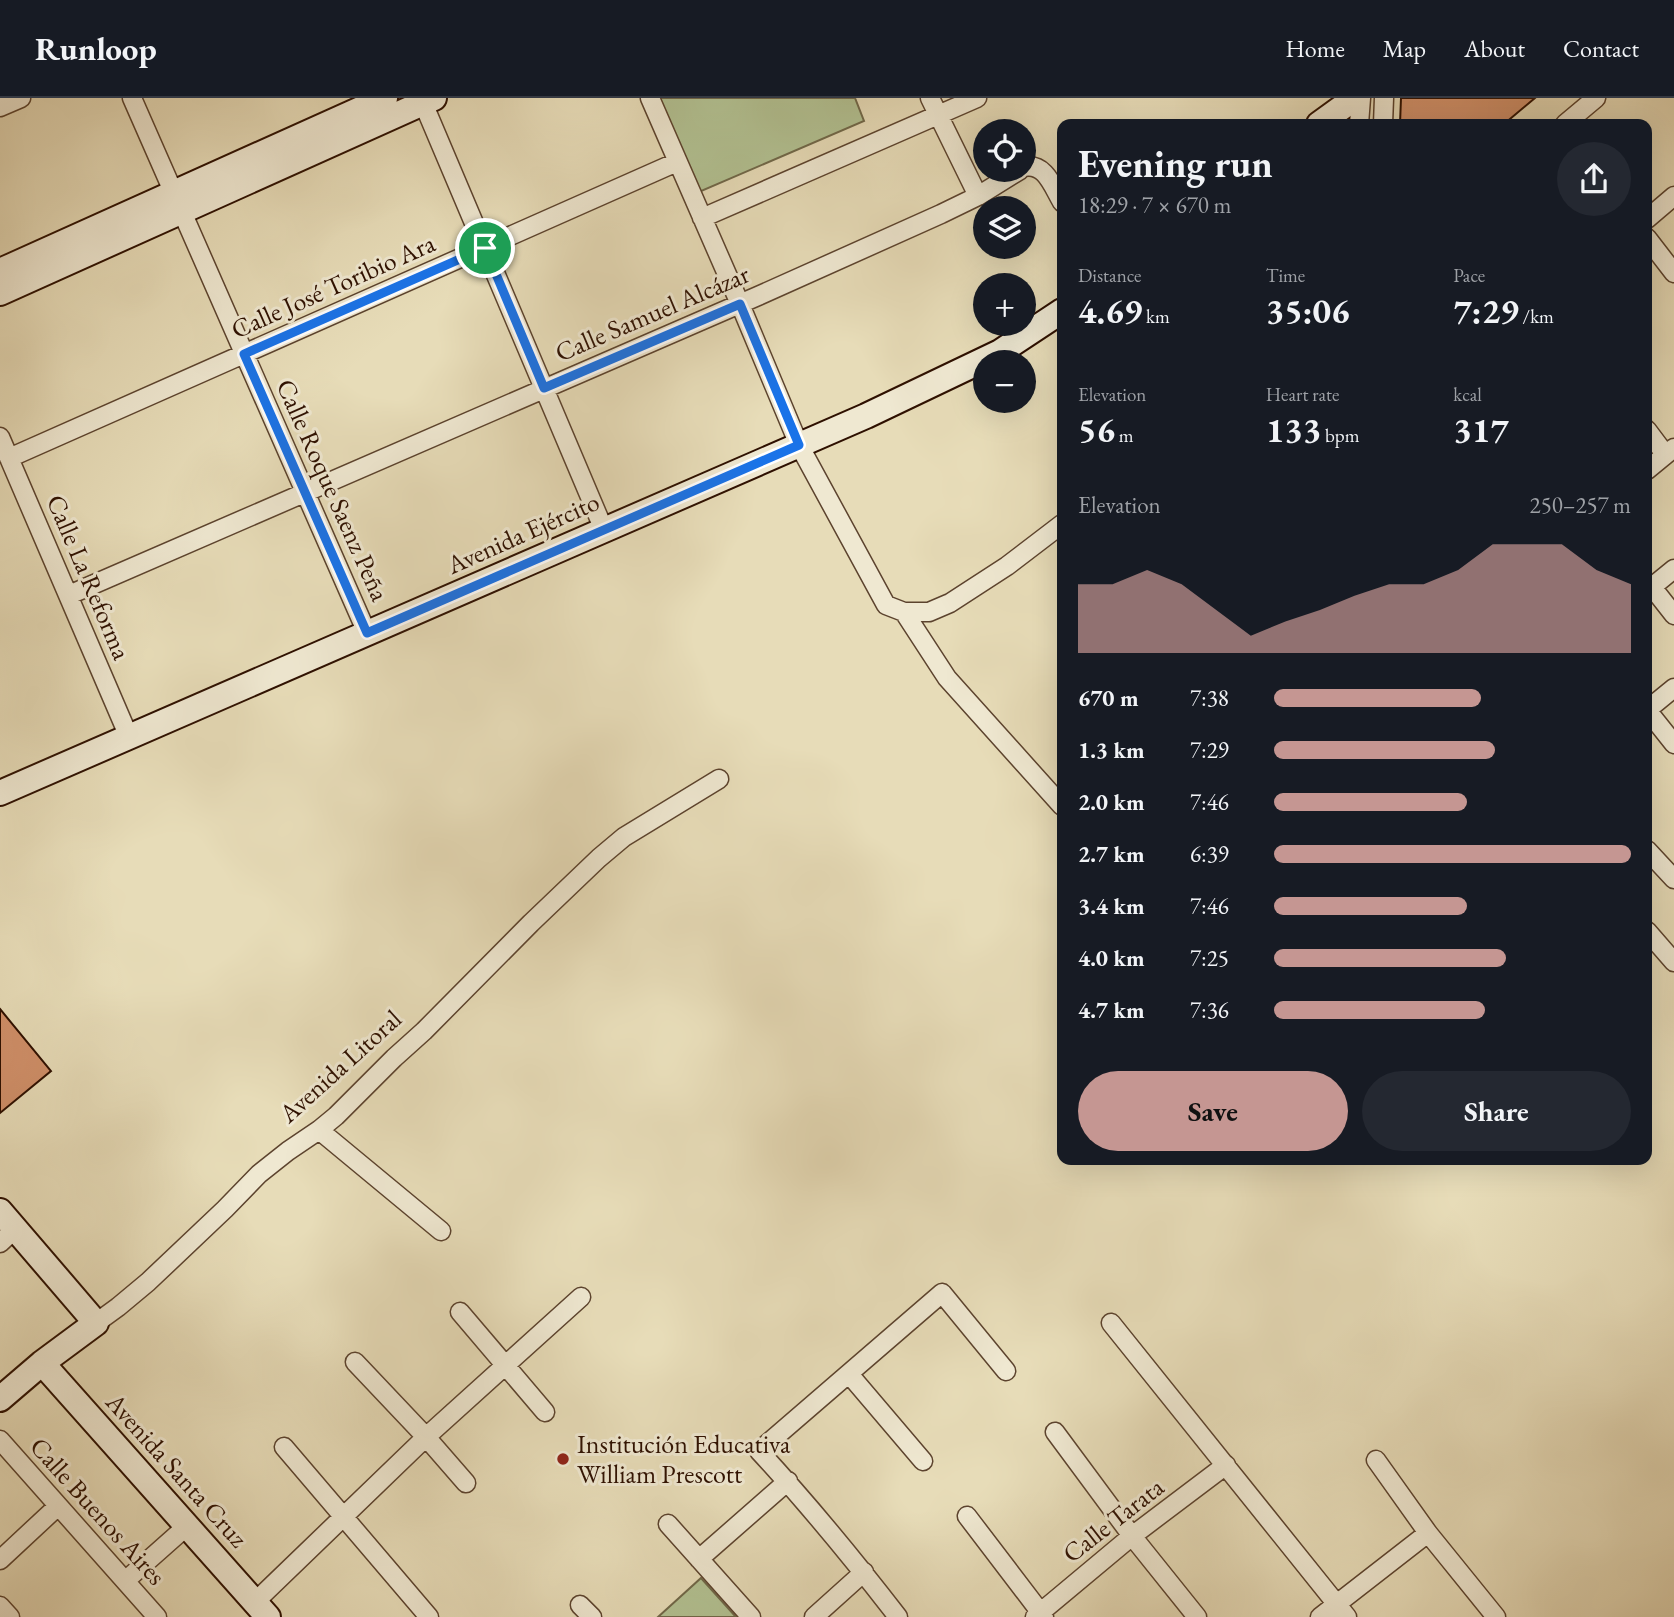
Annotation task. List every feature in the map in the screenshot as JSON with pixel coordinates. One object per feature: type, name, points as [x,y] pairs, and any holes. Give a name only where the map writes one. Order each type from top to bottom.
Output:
[{"type":"street","points":[[0,107],[21,98]]},
{"type":"street","name":"Calle Roque Saenz Peña","points":[[132,98],[367,633]]},
{"type":"street","points":[[0,293],[385,98]]},
{"type":"street","points":[[650,98],[799,445],[886,606],[904,612],[929,612],[950,603],[1007,566],[1057,528]]},
{"type":"street","points":[[702,218],[934,106],[976,98]]},
{"type":"street","points":[[1326,119],[1355,98]]},
{"type":"street","points":[[1359,119],[1361,98]]},
{"type":"street","points":[[1383,119],[1384,98]]},
{"type":"street","points":[[1571,119],[1596,98]]},
{"type":"street","points":[[0,271],[178,202],[426,100],[604,530]]},
{"type":"street","points":[[934,106],[978,195]]},
{"type":"street","name":"Calle José Toribio Ara","points":[[9,458],[677,162]]},
{"type":"street","name":"Calle Samuel Alcázar","points":[[1036,166],[1045,174],[1057,194]]},
{"type":"street","name":"Calle Samuel Alcázar","points":[[69,595],[740,304],[929,219],[1000,182]]},
{"type":"street","points":[[1652,215],[1674,196]]},
{"type":"street","points":[[1652,244],[1674,273]]},
{"type":"street","name":"Avenida Ejército","points":[[0,793],[913,394],[990,357],[1057,314]]},
{"type":"street","points":[[1652,435],[1670,451],[1652,466]]},
{"type":"street","name":"Calle La Reforma","points":[[0,438],[129,737]]},
{"type":"street","points":[[1652,587],[1674,569]]},
{"type":"street","points":[[1652,592],[1674,615]]},
{"type":"street","points":[[904,612],[947,678],[1057,800]]},
{"type":"street","points":[[1652,706],[1674,688]]},
{"type":"street","points":[[1652,716],[1674,744]]},
{"type":"street","name":"Avenida Litoral","points":[[0,1399],[42,1363],[148,1282],[259,1174],[336,1116],[599,858],[624,837],[719,779]]},
{"type":"street","points":[[1652,855],[1674,879]]},
{"type":"street","points":[[1652,937],[1674,962]]},
{"type":"street","points":[[319,1130],[441,1231]]},
{"type":"street","points":[[5,1228],[96,1322]]},
{"type":"street","points":[[898,1617],[864,1572],[759,1451],[942,1293],[1006,1371]]},
{"type":"street","points":[[262,1609],[344,1517],[426,1437],[581,1297]]},
{"type":"street","points":[[460,1312],[545,1412]]},
{"type":"street","points":[[1111,1323],[1342,1610]]},
{"type":"street","points":[[355,1362],[466,1483]]},
{"type":"street","name":"Avenida Santa Cruz","points":[[42,1363],[262,1609]]},
{"type":"street","points":[[849,1374],[922,1461]]},
{"type":"street","points":[[1055,1432],[1132,1536],[1197,1617]]},
{"type":"street","name":"Calle Buenos Aires","points":[[0,1440],[157,1617]]},
{"type":"street","points":[[285,1447],[429,1617]]},
{"type":"street","points":[[1376,1460],[1428,1534],[1496,1617]]},
{"type":"street","name":"Calle Tarata","points":[[1040,1615],[1132,1536],[1226,1465]]},
{"type":"street","points":[[699,1559],[788,1482]]},
{"type":"street","points":[[0,1560],[58,1506]]},
{"type":"street","points":[[967,1516],[1040,1615]]},
{"type":"street","points":[[668,1524],[751,1617]]},
{"type":"street","points":[[125,1581],[187,1526]]},
{"type":"street","points":[[1320,1617],[1342,1610],[1428,1534]]},
{"type":"street","points":[[814,1617],[864,1572]]},
{"type":"street","points":[[0,1606],[10,1617]]},
{"type":"green space","points":[[659,98],[855,98],[864,121],[699,192]]},
{"type":"green space","points":[[701,1578],[736,1617],[658,1617]]},
{"type":"building","points":[[1401,98],[1535,98],[1510,119],[1400,119]]},
{"type":"building","points":[[0,1009],[51,1071],[0,1113]]},
{"type":"place","name":"Institución Educativa William Prescott","points":[[563,1459]]},
{"type":"route","points":[[485,248],[544,388],[740,304],[799,445],[367,633],[244,354],[485,248]]}]
